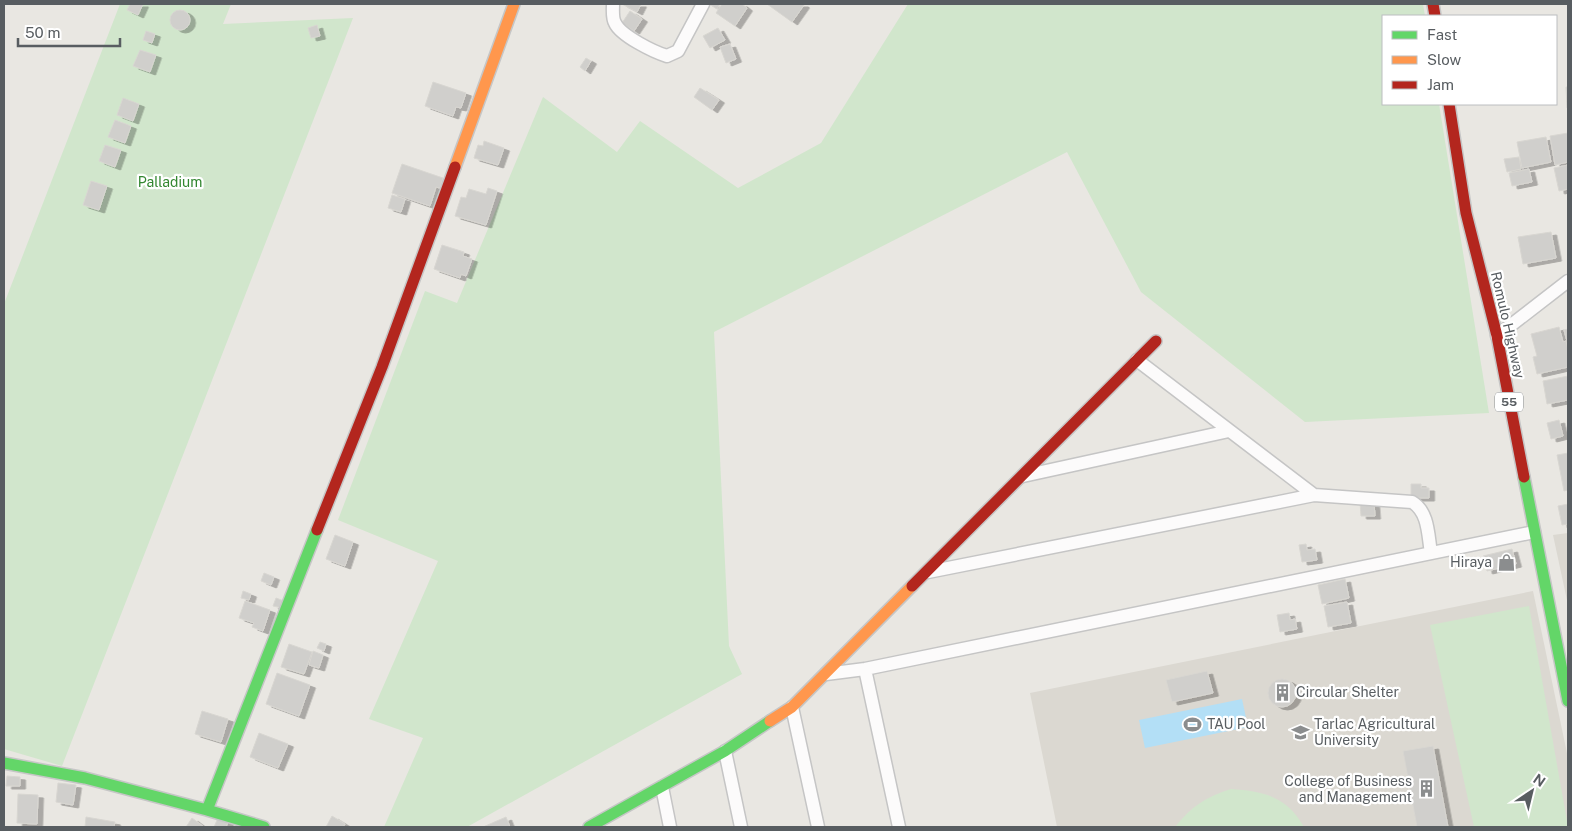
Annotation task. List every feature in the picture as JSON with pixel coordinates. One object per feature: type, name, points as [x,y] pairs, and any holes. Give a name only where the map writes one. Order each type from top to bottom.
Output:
[{"type":"main road","points":[[207,810],[382,367],[514,4]]},
{"type":"main road","name":"Romulo Highway","points":[[1449,105],[1466,213],[1497,336],[1568,701]]},
{"type":"main road","points":[[589,827],[725,751],[792,708],[1156,341]]},
{"type":"main road","points":[[4,763],[85,778],[264,827]]},
{"type":"street","points":[[612,4],[614,22],[619,31],[657,53],[668,56],[678,51],[703,4]]},
{"type":"street","points":[[1497,336],[1568,281]]},
{"type":"street","points":[[1137,360],[1314,495]]},
{"type":"street","points":[[1023,476],[1229,431]]},
{"type":"street","points":[[928,572],[1314,495],[1412,502],[1424,512],[1431,553]]},
{"type":"street","points":[[826,674],[865,669],[1534,532]]},
{"type":"street","points":[[865,669],[899,827]]},
{"type":"street","points":[[792,708],[818,827]]},
{"type":"street","points":[[725,751],[741,827]]},
{"type":"street","points":[[662,787],[670,827]]},
{"type":"shaded area","points":[[1568,533],[1568,605],[1553,535]]},
{"type":"shaded area","name":"Tarlac Agricultural University","points":[[1533,591],[1568,758],[1568,827],[1057,827],[1030,693]]},
{"type":"green space","name":"Palladium","points":[[120,4],[231,4],[223,24],[353,18],[62,766],[4,749],[4,304]]},
{"type":"green space","points":[[908,4],[1423,4],[1425,15],[1382,15],[1382,105],[1439,105],[1489,413],[1305,422],[1141,292],[1067,152],[714,332],[729,646],[742,674],[467,827],[384,827],[423,738],[369,719],[438,561],[338,520],[425,291],[457,303],[543,97],[617,152],[640,121],[738,188],[821,143]]},
{"type":"green space","points":[[1529,606],[1568,827],[1474,827],[1430,625]]},
{"type":"green space","points":[[1231,789],[1264,794],[1282,802],[1304,827],[1175,827],[1187,813],[1200,803],[1214,795]]},
{"type":"water","name":"TAU Pool","points":[[1242,699],[1248,727],[1145,748],[1139,720]]},
{"type":"building","points":[[130,4],[143,4],[138,15],[127,10]]},
{"type":"building","points":[[622,4],[641,4],[637,12]]},
{"type":"building","points":[[709,4],[720,4],[717,9]]},
{"type":"building","points":[[722,4],[742,4],[747,8],[735,26],[716,13]]},
{"type":"building","points":[[767,4],[803,4],[804,5],[792,22]]},
{"type":"building","points":[[180,10],[187,13],[190,20],[187,27],[180,30],[173,27],[170,20],[173,13]]},
{"type":"building","points":[[630,11],[642,19],[634,31],[622,23]]},
{"type":"building","points":[[317,25],[320,36],[311,38],[308,28]]},
{"type":"building","points":[[718,28],[725,40],[710,48],[703,36]]},
{"type":"building","points":[[146,31],[155,34],[152,43],[143,40]]},
{"type":"building","points":[[730,44],[736,59],[726,63],[720,47]]},
{"type":"building","points":[[140,50],[156,55],[150,72],[133,66]]},
{"type":"building","points":[[586,58],[591,61],[585,71],[580,67]]},
{"type":"building","points":[[433,82],[466,93],[461,108],[456,107],[453,116],[425,106]]},
{"type":"building","points":[[1566,87],[1568,87],[1568,108],[1567,108]]},
{"type":"building","points":[[700,88],[719,100],[712,110],[694,97]]},
{"type":"building","points":[[123,98],[139,104],[133,121],[117,115]]},
{"type":"building","points":[[115,120],[131,126],[125,143],[108,137]]},
{"type":"building","points":[[1568,133],[1568,162],[1555,165],[1550,136]]},
{"type":"building","points":[[1546,137],[1551,162],[1522,168],[1517,142]]},
{"type":"building","points":[[484,141],[504,148],[498,165],[474,158],[478,145],[483,146]]},
{"type":"building","points":[[105,145],[121,150],[115,167],[99,161]]},
{"type":"building","points":[[1519,157],[1521,169],[1507,172],[1504,159]]},
{"type":"building","points":[[402,164],[443,178],[440,188],[436,187],[430,206],[392,193]]},
{"type":"building","points":[[1568,165],[1568,189],[1559,191],[1554,168]]},
{"type":"building","points":[[1529,169],[1532,182],[1512,186],[1509,173]]},
{"type":"building","points":[[91,181],[107,186],[99,210],[83,205]]},
{"type":"building","points":[[488,188],[497,191],[486,225],[455,216],[461,197],[466,198],[469,189],[486,194]]},
{"type":"building","points":[[392,195],[405,199],[401,212],[388,208]]},
{"type":"building","points":[[1551,232],[1556,258],[1523,264],[1518,237]]},
{"type":"building","points":[[442,245],[464,252],[463,256],[472,259],[466,276],[461,274],[460,278],[434,269]]},
{"type":"building","points":[[1559,327],[1563,342],[1566,341],[1568,367],[1537,374],[1533,357],[1537,356],[1531,334]]},
{"type":"building","points":[[1568,329],[1568,345],[1564,330]]},
{"type":"building","points":[[1568,376],[1568,400],[1547,404],[1543,381]]},
{"type":"building","points":[[1559,420],[1563,436],[1551,439],[1547,423]]},
{"type":"building","points":[[1568,453],[1568,490],[1564,491],[1557,455]]},
{"type":"building","points":[[1411,484],[1421,484],[1421,488],[1429,488],[1429,498],[1411,498]]},
{"type":"building","points":[[1360,503],[1374,503],[1375,516],[1361,516]]},
{"type":"building","points":[[1568,504],[1568,524],[1562,525],[1558,506]]},
{"type":"building","points":[[335,535],[353,542],[345,566],[326,559]]},
{"type":"building","points":[[1306,544],[1307,550],[1315,549],[1317,560],[1302,562],[1299,545]]},
{"type":"building","points":[[1512,549],[1516,564],[1487,571],[1483,556]]},
{"type":"building","points":[[264,573],[274,577],[271,585],[261,581]]},
{"type":"building","points":[[1345,579],[1349,598],[1322,604],[1318,585]]},
{"type":"building","points":[[243,591],[251,594],[249,600],[241,598]]},
{"type":"building","points":[[276,598],[284,601],[282,608],[273,606]]},
{"type":"building","points":[[245,601],[270,610],[263,631],[252,627],[254,623],[239,618]]},
{"type":"building","points":[[1347,602],[1351,623],[1328,627],[1324,606]]},
{"type":"building","points":[[1289,613],[1290,620],[1295,619],[1297,629],[1280,632],[1277,615]]},
{"type":"building","points":[[320,642],[326,644],[324,651],[317,648]]},
{"type":"building","points":[[289,644],[312,652],[304,674],[281,667]]},
{"type":"building","points":[[313,651],[323,655],[319,668],[309,665]]},
{"type":"building","points":[[1207,671],[1213,693],[1172,702],[1166,680]]},
{"type":"building","points":[[277,673],[310,685],[299,716],[266,704]]},
{"type":"building","name":"Circular Shelter","points":[[1282,679],[1292,683],[1296,693],[1292,703],[1282,707],[1272,703],[1268,693],[1272,683]]},
{"type":"building","points":[[202,711],[228,719],[221,742],[195,734]]},
{"type":"building","points":[[259,733],[288,744],[278,768],[250,757]]},
{"type":"building","name":"College of Business and Management","points":[[1433,746],[1448,827],[1417,827],[1403,751]]},
{"type":"building","points":[[7,776],[20,777],[20,786],[6,786]]},
{"type":"building","points":[[58,783],[76,785],[73,805],[56,802]]},
{"type":"building","points":[[18,794],[38,795],[37,824],[17,823]]},
{"type":"building","points":[[332,816],[345,824],[343,827],[326,827]]},
{"type":"building","points":[[86,817],[115,822],[114,827],[85,827]]},
{"type":"building","points":[[506,817],[510,827],[483,827]]},
{"type":"building","points":[[192,818],[204,827],[186,827]]},
{"type":"building","points":[[218,818],[228,822],[226,827],[214,827]]},
{"type":"traffic: fast","points":[[1524,477],[1568,701]]},
{"type":"traffic: fast","points":[[264,827],[207,810],[317,530]]},
{"type":"traffic: fast","points":[[589,827],[725,751],[770,721]]},
{"type":"traffic: fast","points":[[4,763],[85,778],[207,810]]},
{"type":"traffic: slow","points":[[455,167],[514,4]]},
{"type":"traffic: slow","points":[[770,721],[792,707],[912,586]]},
{"type":"traffic: jam","points":[[1433,4],[1435,15]]},
{"type":"traffic: jam","points":[[1449,105],[1466,213],[1497,336],[1524,477]]},
{"type":"traffic: jam","points":[[317,530],[382,367],[455,167]]},
{"type":"traffic: jam","points":[[912,586],[1156,341]]},
{"type":"place","name":"Hiraya","points":[[1506,562]]},
{"type":"place","name":"Circular Shelter","points":[[1282,692]]},
{"type":"place","name":"TAU Pool","points":[[1193,724]]},
{"type":"place","name":"Tarlac Agricultural University","points":[[1300,732]]},
{"type":"place","name":"College of Business and Management","points":[[1426,789]]}]
